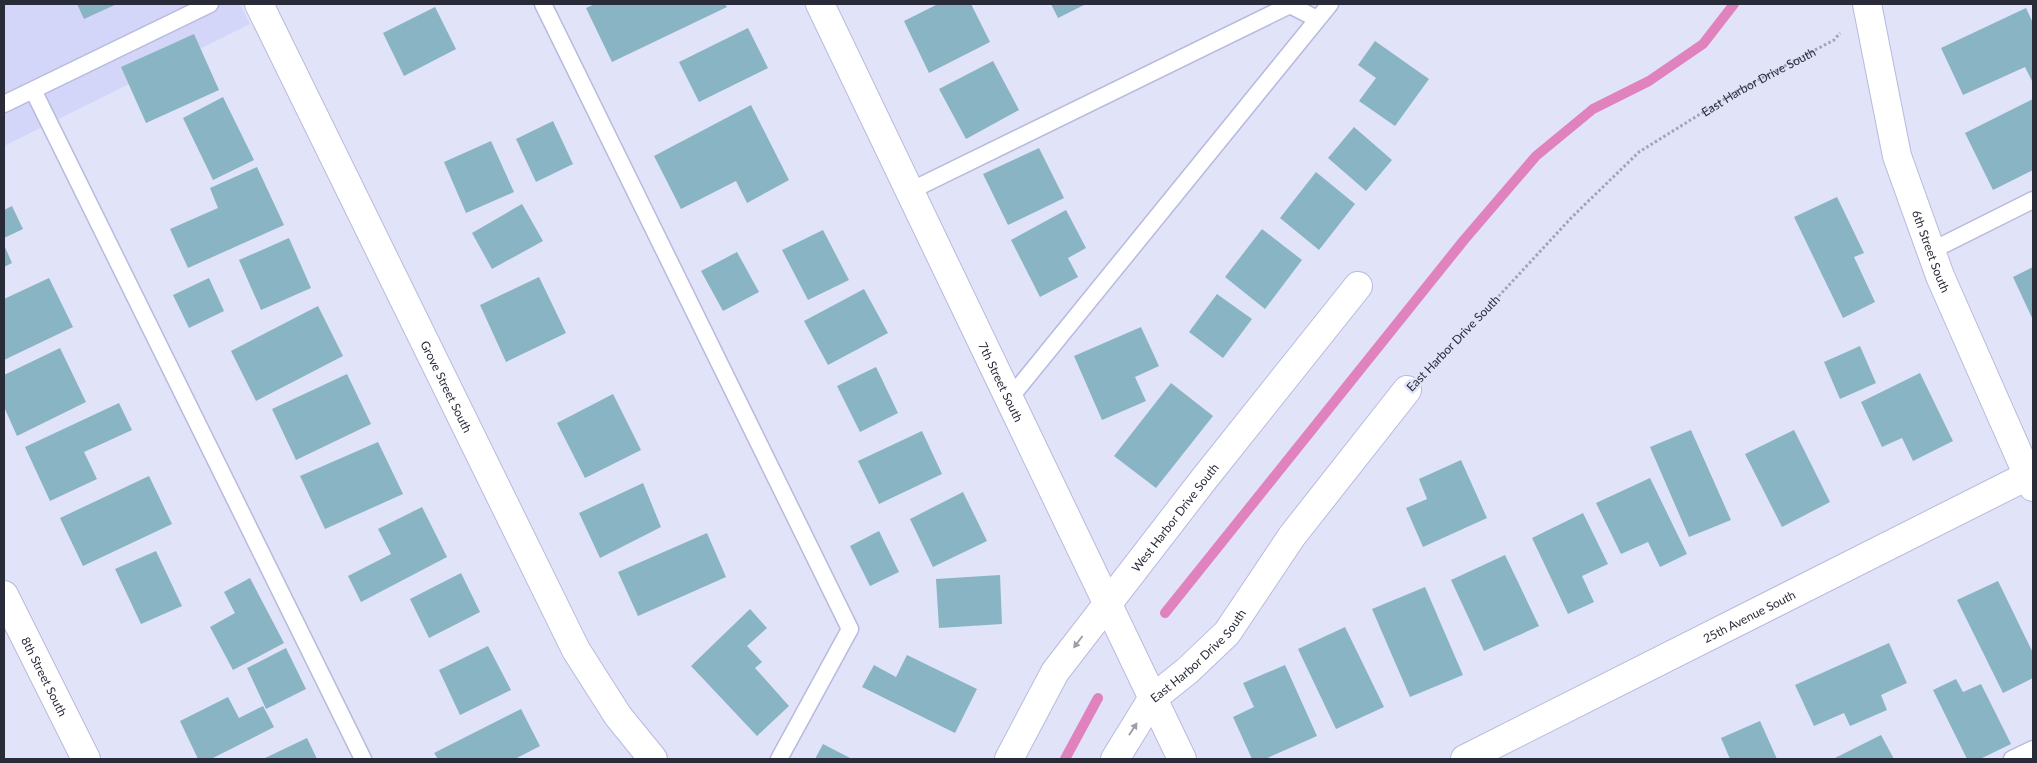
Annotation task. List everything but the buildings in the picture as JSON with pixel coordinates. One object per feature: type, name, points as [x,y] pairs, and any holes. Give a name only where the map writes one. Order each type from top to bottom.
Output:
[{"type":"street","name":"Grove Street South","points":[[259,4],[576,650],[618,716],[653,759]]},
{"type":"street","name":"7th Street South","points":[[820,4],[1010,398],[1152,700],[1182,759]]},
{"type":"street","name":"6th Street South","points":[[1867,4],[1898,156],[1944,285],[2031,479]]},
{"type":"street","name":"West Harbor Drive South","points":[[1008,759],[1055,672],[1358,286]]},
{"type":"street","name":"East Harbor Drive South","points":[[1115,759],[1152,700],[1227,633],[1292,536],[1407,390]]},
{"type":"street","name":"25th Avenue South","points":[[1465,759],[2031,479]]},
{"type":"street","name":"8th Street South","points":[[4,595],[86,759]]},
{"type":"lane","points":[[4,104],[210,4]]},
{"type":"lane","points":[[543,4],[850,629],[778,759]]},
{"type":"lane","points":[[1010,398],[1330,4]]},
{"type":"lane","points":[[910,191],[1290,5],[1318,19]]},
{"type":"lane","points":[[33,90],[363,759]]},
{"type":"lane","points":[[1931,251],[2033,200]]},
{"type":"lane","points":[[2012,759],[2033,749]]},
{"type":"path","name":"East Harbor Drive South","points":[[1407,390],[1472,325],[1572,218],[1639,152],[1740,90],[1834,40],[1841,33]]},
{"type":"shaded area","points":[[4,4],[240,4],[250,24],[4,146]]},
{"type":"waterway","points":[[1165,613],[1464,240],[1536,156],[1593,109],[1649,81],[1703,44],[1734,4]]},
{"type":"waterway","points":[[1065,759],[1098,698]]}]
